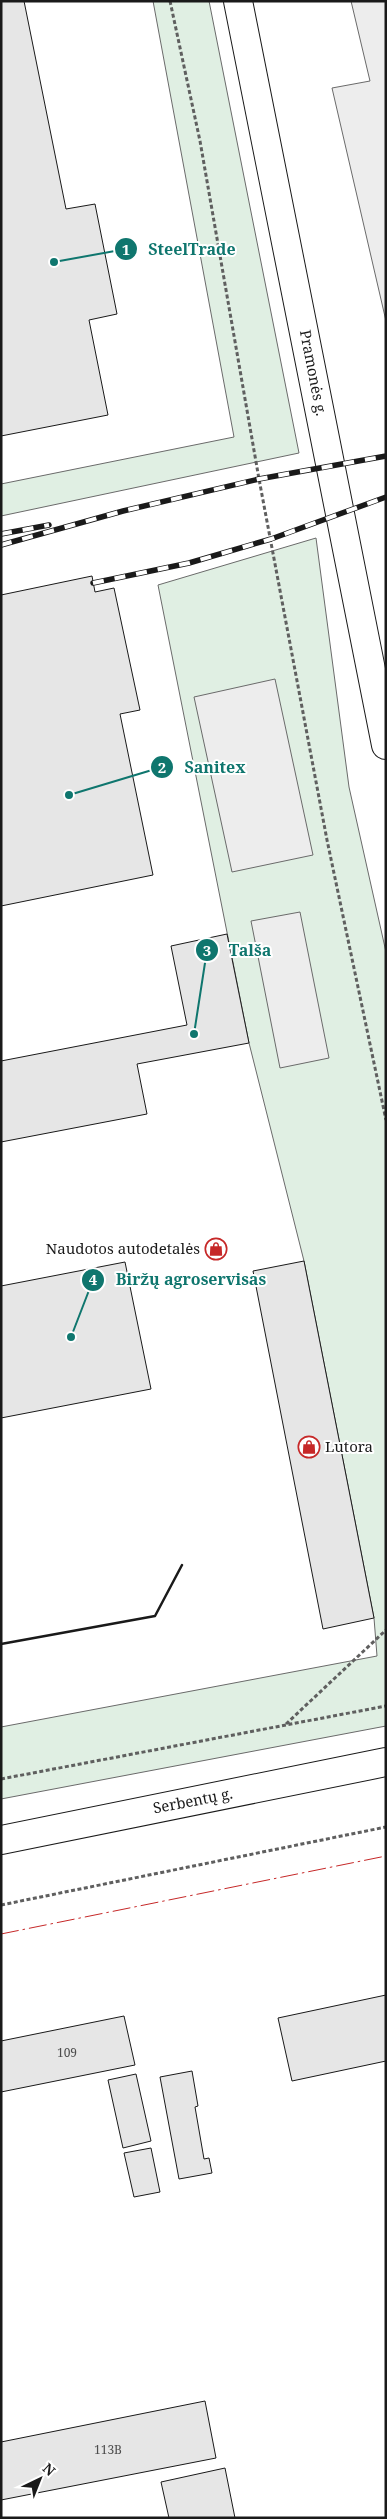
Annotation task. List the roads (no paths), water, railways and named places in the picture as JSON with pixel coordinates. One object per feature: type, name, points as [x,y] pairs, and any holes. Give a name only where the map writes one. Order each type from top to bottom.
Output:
[{"type":"main road","name":"Pramonės g.","points":[[238,1],[386,745]]},
{"type":"main road","name":"Serbentų g.","points":[[1,1840],[386,1762]]},
{"type":"railway","points":[[1,545],[123,511],[259,479],[386,456]]},
{"type":"railway","points":[[93,583],[189,563],[271,539],[386,497]]},
{"type":"railway","points":[[1,534],[49,525]]},
{"type":"place","name":"SteelTrade","points":[[54,262]]},
{"type":"place","name":"Sanitex","points":[[69,795]]},
{"type":"place","name":"Talša","points":[[194,1034]]},
{"type":"place","name":"Naudotos autodetalės","points":[[216,1249]]},
{"type":"place","name":"Biržų agroservisas","points":[[71,1337]]},
{"type":"place","name":"Lutora","points":[[309,1447]]}]
